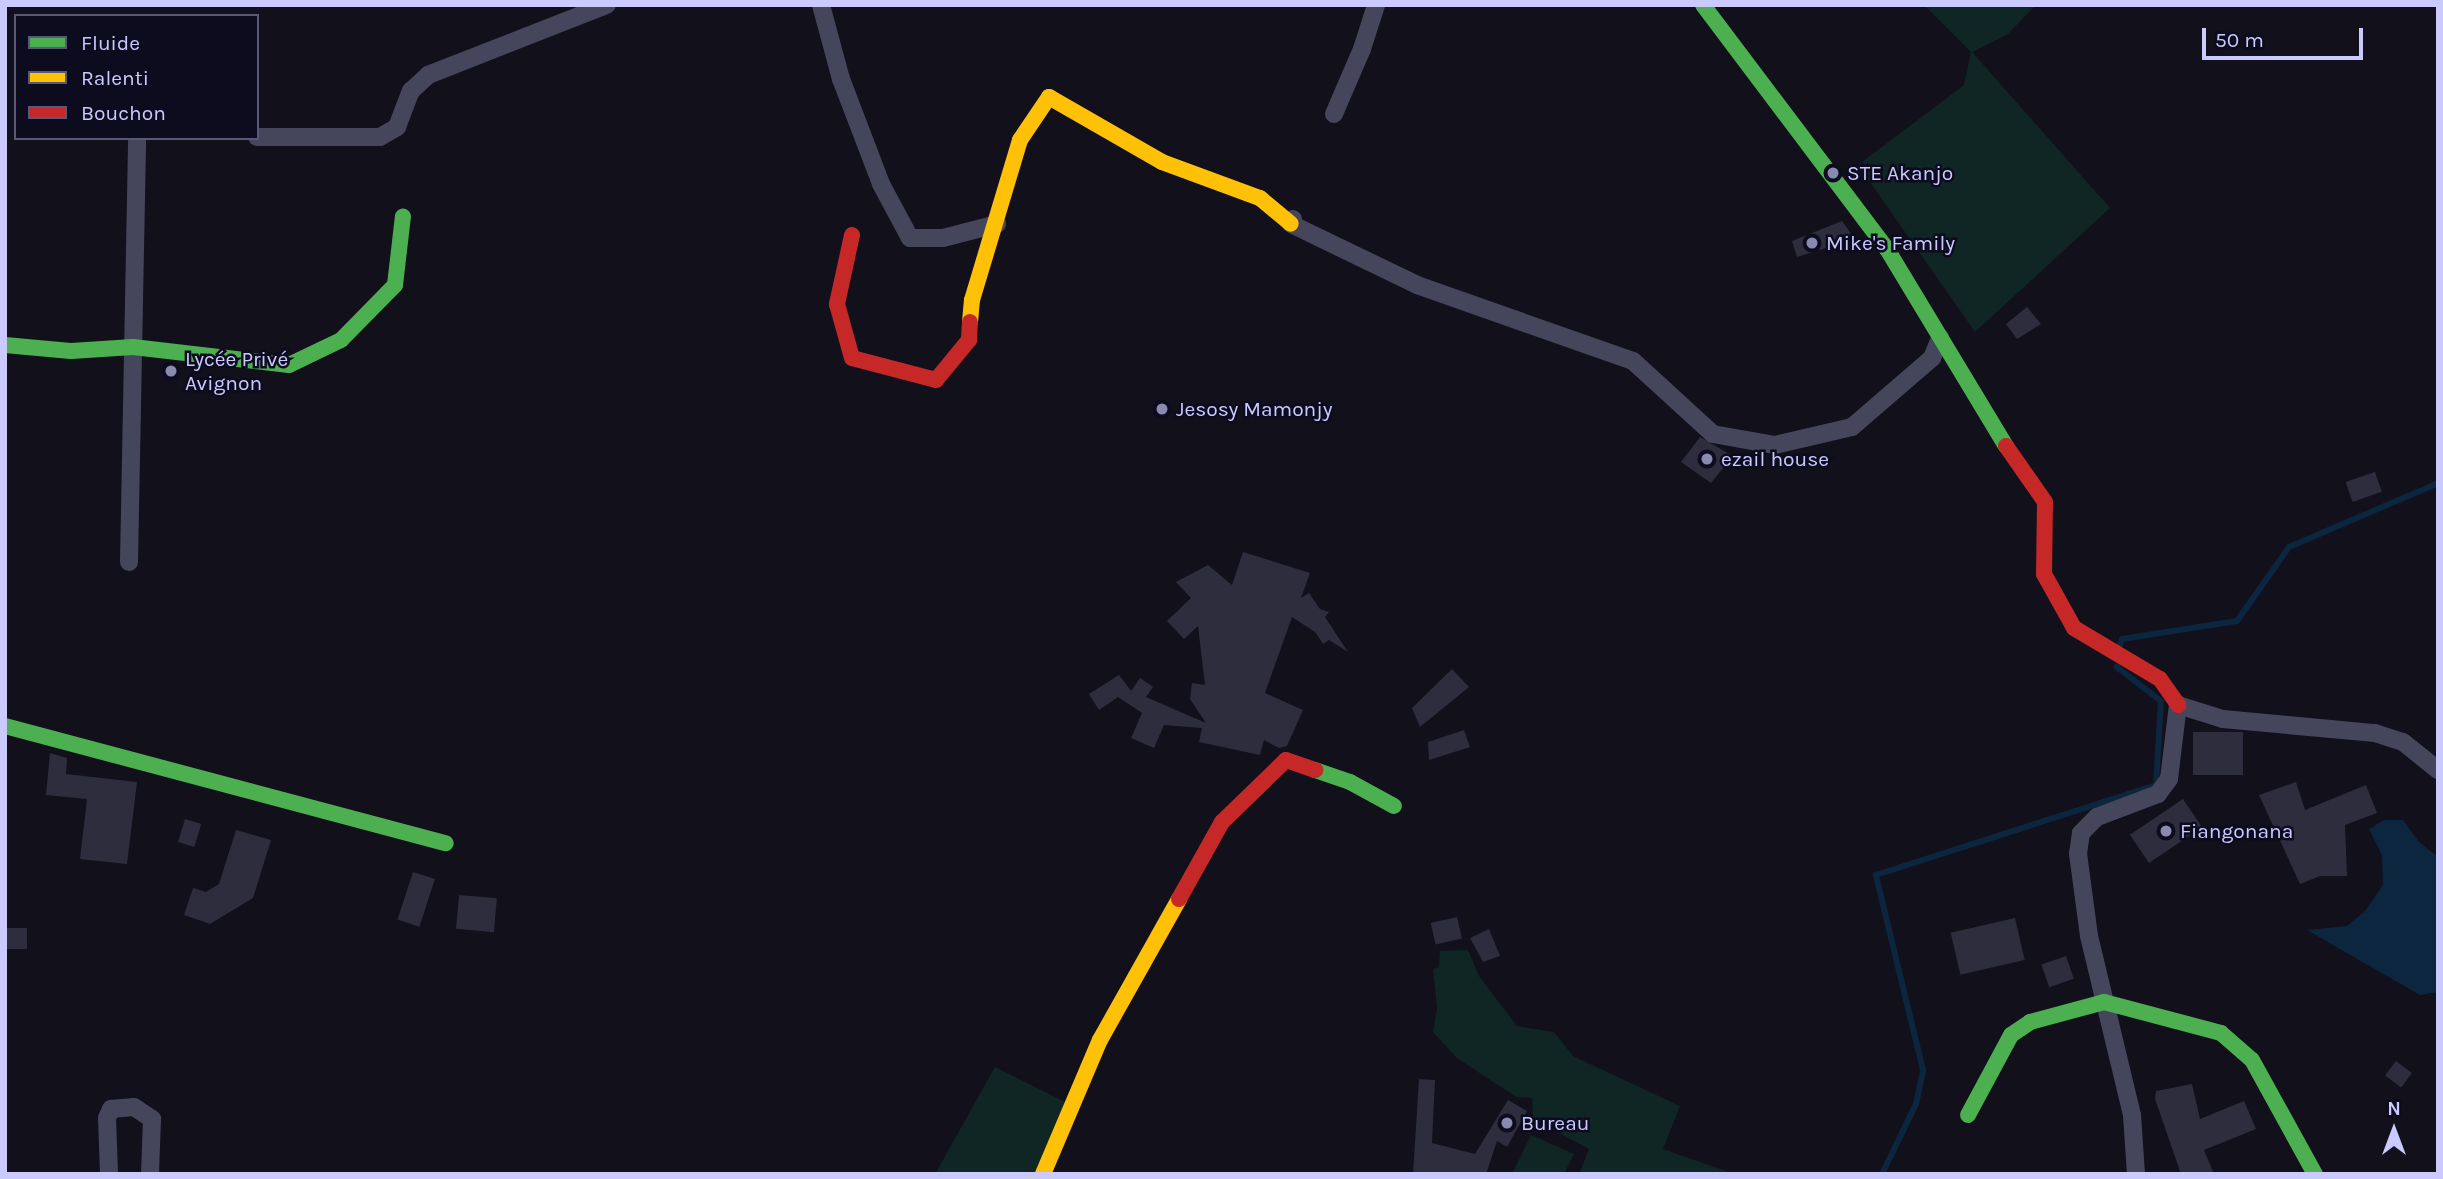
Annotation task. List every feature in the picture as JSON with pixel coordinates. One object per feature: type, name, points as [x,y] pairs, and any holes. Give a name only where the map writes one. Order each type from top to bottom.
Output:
[{"type":"street","points":[[259,137],[380,137],[397,127],[411,91],[428,75],[607,5]]},
{"type":"street","points":[[821,5],[841,79],[872,160],[910,238],[943,238],[998,224]]},
{"type":"street","points":[[1334,114],[1363,49],[1376,5]]},
{"type":"street","points":[[1703,5],[1887,249],[2029,484],[2045,502],[2044,574],[2074,628],[2160,679],[2179,705],[2223,719],[2375,733],[2403,742],[2438,770]]},
{"type":"street","points":[[852,234],[837,303],[852,358],[936,380],[969,340],[972,300],[998,224],[1020,140],[1049,97],[1162,162],[1260,198],[1292,221],[1417,285],[1633,361],[1713,434],[1775,445],[1852,427],[1932,358],[1940,338]]},
{"type":"street","points":[[129,562],[137,140]]},
{"type":"street","points":[[5,345],[71,351],[133,347],[289,365],[341,340],[396,285],[403,216]]},
{"type":"street","points":[[2136,1174],[2132,1115],[2089,936],[2078,853],[2081,833],[2096,817],[2158,793],[2169,779],[2179,705]]},
{"type":"street","points":[[5,726],[446,843]]},
{"type":"street","points":[[1043,1174],[1100,1041],[1222,822],[1286,760],[1350,782],[1394,806]]},
{"type":"street","points":[[1968,1115],[2011,1035],[2030,1022],[2104,1002],[2221,1033],[2252,1060],[2315,1174]]},
{"type":"street","points":[[109,1174],[107,1118],[111,1110],[134,1107],[152,1119],[150,1174]]},
{"type":"green space","points":[[1924,5],[2036,5],[2008,34],[1972,52],[2110,208],[1975,332],[1858,165],[1964,85],[1971,52]]},
{"type":"green space","points":[[1468,950],[1479,976],[1517,1026],[1554,1032],[1573,1056],[1680,1106],[1663,1149],[1735,1174],[1579,1174],[1589,1149],[1533,1119],[1532,1098],[1516,1097],[1457,1058],[1433,1032],[1437,1008],[1433,969],[1439,967],[1440,951]]},
{"type":"green space","points":[[995,1067],[1069,1104],[1037,1174],[935,1174]]},
{"type":"green space","points":[[1531,1135],[1574,1154],[1564,1174],[1512,1174]]},
{"type":"water","points":[[2384,820],[2403,820],[2419,842],[2438,857],[2438,992],[2420,995],[2307,930],[2347,926],[2365,911],[2383,885],[2382,855],[2369,829]]},
{"type":"building","points":[[1842,221],[1855,239],[1797,257],[1792,241]]},
{"type":"building","points":[[2027,307],[2041,324],[2017,339],[2006,324]]},
{"type":"building","name":"ezail house","points":[[1700,437],[1733,456],[1711,483],[1681,462]]},
{"type":"building","points":[[2375,472],[2382,492],[2353,502],[2346,482]]},
{"type":"building","points":[[1243,552],[1310,573],[1301,598],[1309,593],[1320,609],[1329,612],[1325,617],[1348,652],[1329,640],[1323,644],[1315,632],[1292,617],[1265,693],[1303,710],[1287,746],[1279,748],[1264,740],[1260,755],[1199,742],[1202,728],[1164,725],[1154,748],[1131,738],[1142,713],[1118,697],[1099,710],[1089,694],[1119,675],[1131,691],[1140,678],[1153,687],[1146,697],[1206,723],[1190,699],[1192,683],[1205,685],[1198,626],[1184,639],[1167,621],[1191,598],[1176,582],[1208,565],[1232,585]]},
{"type":"building","points":[[1452,669],[1469,687],[1420,727],[1412,708]]},
{"type":"building","points":[[1464,730],[1470,747],[1429,760],[1428,742]]},
{"type":"building","points":[[2193,732],[2243,732],[2243,775],[2193,775]]},
{"type":"building","points":[[50,753],[67,758],[66,774],[137,782],[127,864],[80,859],[87,799],[46,795]]},
{"type":"building","points":[[2296,782],[2305,810],[2366,785],[2377,813],[2345,825],[2347,876],[2320,876],[2300,884],[2259,795]]},
{"type":"building","name":"Fiangonana","points":[[2183,799],[2202,827],[2149,863],[2130,835]]},
{"type":"building","points":[[185,819],[201,824],[194,847],[178,842]]},
{"type":"building","points":[[236,830],[271,840],[253,898],[210,924],[184,915],[193,888],[206,892],[219,884]]},
{"type":"building","points":[[413,872],[435,879],[419,927],[398,920]]},
{"type":"building","points":[[459,895],[497,898],[494,932],[456,929]]},
{"type":"building","points":[[1457,917],[1462,938],[1436,945],[1431,923]]},
{"type":"building","points":[[2015,918],[2025,960],[1960,975],[1951,933]]},
{"type":"building","points":[[5,928],[27,928],[27,949],[5,949]]},
{"type":"building","points":[[1489,929],[1500,956],[1483,962],[1470,938]]},
{"type":"building","points":[[2066,956],[2074,979],[2049,987],[2041,964]]},
{"type":"building","points":[[2396,1061],[2412,1073],[2401,1087],[2385,1075]]},
{"type":"building","points":[[1419,1079],[1435,1080],[1432,1143],[1475,1154],[1508,1100],[1527,1111],[1507,1147],[1497,1141],[1486,1174],[1413,1174]]},
{"type":"building","points":[[2192,1084],[2200,1119],[2244,1101],[2256,1129],[2204,1150],[2214,1174],[2181,1174],[2155,1099],[2156,1091]]},
{"type":"waterway","points":[[2119,648],[2122,639],[2237,621],[2289,547],[2438,483]]},
{"type":"waterway","points":[[1882,1174],[1916,1104],[1923,1070],[1876,875],[2156,785],[2161,701],[2117,667]]},
{"type":"traffic: fast","points":[[1703,5],[1887,249],[2006,446]]},
{"type":"traffic: fast","points":[[5,345],[71,351],[133,347],[289,365],[341,340],[395,285],[403,216]]},
{"type":"traffic: fast","points":[[5,726],[446,843]]},
{"type":"traffic: fast","points":[[1315,770],[1350,782],[1394,806]]},
{"type":"traffic: fast","points":[[1968,1115],[2011,1035],[2030,1022],[2104,1002],[2221,1033],[2252,1060],[2315,1174]]},
{"type":"traffic: slow","points":[[970,322],[972,300],[1020,140],[1049,97],[1162,162],[1260,198],[1291,224]]},
{"type":"traffic: slow","points":[[1043,1174],[1100,1040],[1179,899]]},
{"type":"traffic: jam","points":[[852,235],[837,304],[852,358],[936,380],[969,340],[970,322]]},
{"type":"traffic: jam","points":[[2006,446],[2045,502],[2044,574],[2074,628],[2160,679],[2178,705]]},
{"type":"traffic: jam","points":[[1179,899],[1222,822],[1286,760],[1315,770]]},
{"type":"place","name":"STE Akanjo","points":[[1833,173]]},
{"type":"place","name":"Mike's Family","points":[[1812,243]]},
{"type":"place","name":"Lycée Privé Avignon","points":[[171,371]]},
{"type":"place","name":"Jesosy Mamonjy","points":[[1162,409]]},
{"type":"place","name":"ezail house","points":[[1707,459]]},
{"type":"place","name":"Fiangonana","points":[[2166,831]]},
{"type":"place","name":"Bureau","points":[[1507,1123]]}]
